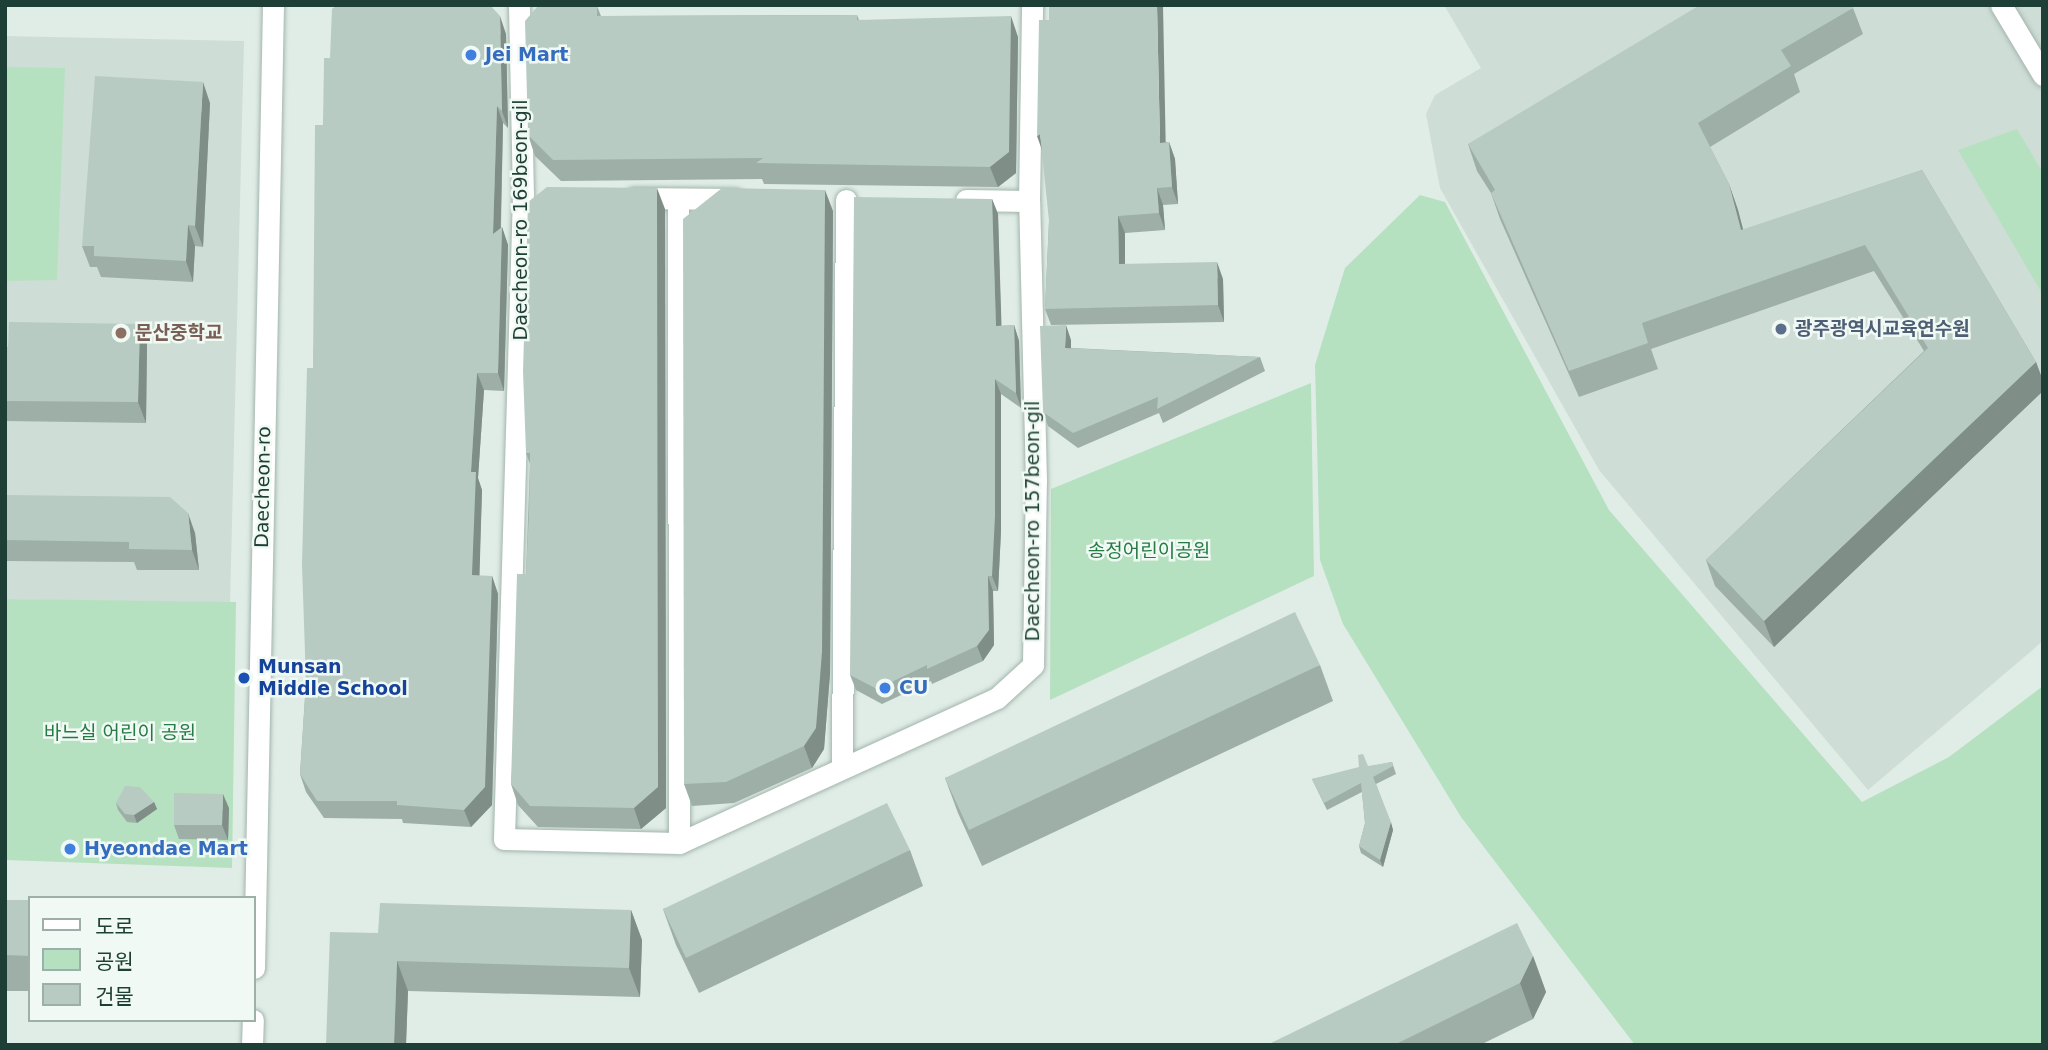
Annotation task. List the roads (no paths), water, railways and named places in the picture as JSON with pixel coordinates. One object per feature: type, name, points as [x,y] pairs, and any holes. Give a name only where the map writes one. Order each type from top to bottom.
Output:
[{"type":"street","name":"Daecheon-ro","points":[[255,896],[273,5]]},
{"type":"street","name":"Daecheon-ro 169beon-gil","points":[[518,435],[523,194],[519,5]]},
{"type":"street","name":"Daecheon-ro 157beon-gil","points":[[518,435],[503,839],[679,844],[842,766],[997,698],[1033,664],[1036,481],[1029,201],[1032,5]]},
{"type":"street","points":[[2001,5],[2043,75]]},
{"type":"street","points":[[523,194],[549,195]]},
{"type":"street","points":[[614,197],[756,200]]},
{"type":"street","points":[[678,199],[679,844]]},
{"type":"street","points":[[821,200],[873,200]]},
{"type":"street","points":[[842,766],[846,200]]},
{"type":"street","points":[[938,200],[1029,201]]},
{"type":"street","points":[[252,1045],[253,1022]]},
{"type":"place","name":"Jei Mart","points":[[471,55]]},
{"type":"place","name":"광주광역시교육연수원","points":[[1781,329]]},
{"type":"place","name":"문산중학교","points":[[121,333]]},
{"type":"place","name":"Munsan Middle School","points":[[244,678]]},
{"type":"place","name":"CU","points":[[885,688]]},
{"type":"place","name":"Hyeondae Mart","points":[[70,849]]},
{"type":"park label","name":"송정어린이공원","points":[[1149,551]]},
{"type":"park label","name":"바느실 어린이 공원","points":[[120,733]]}]
